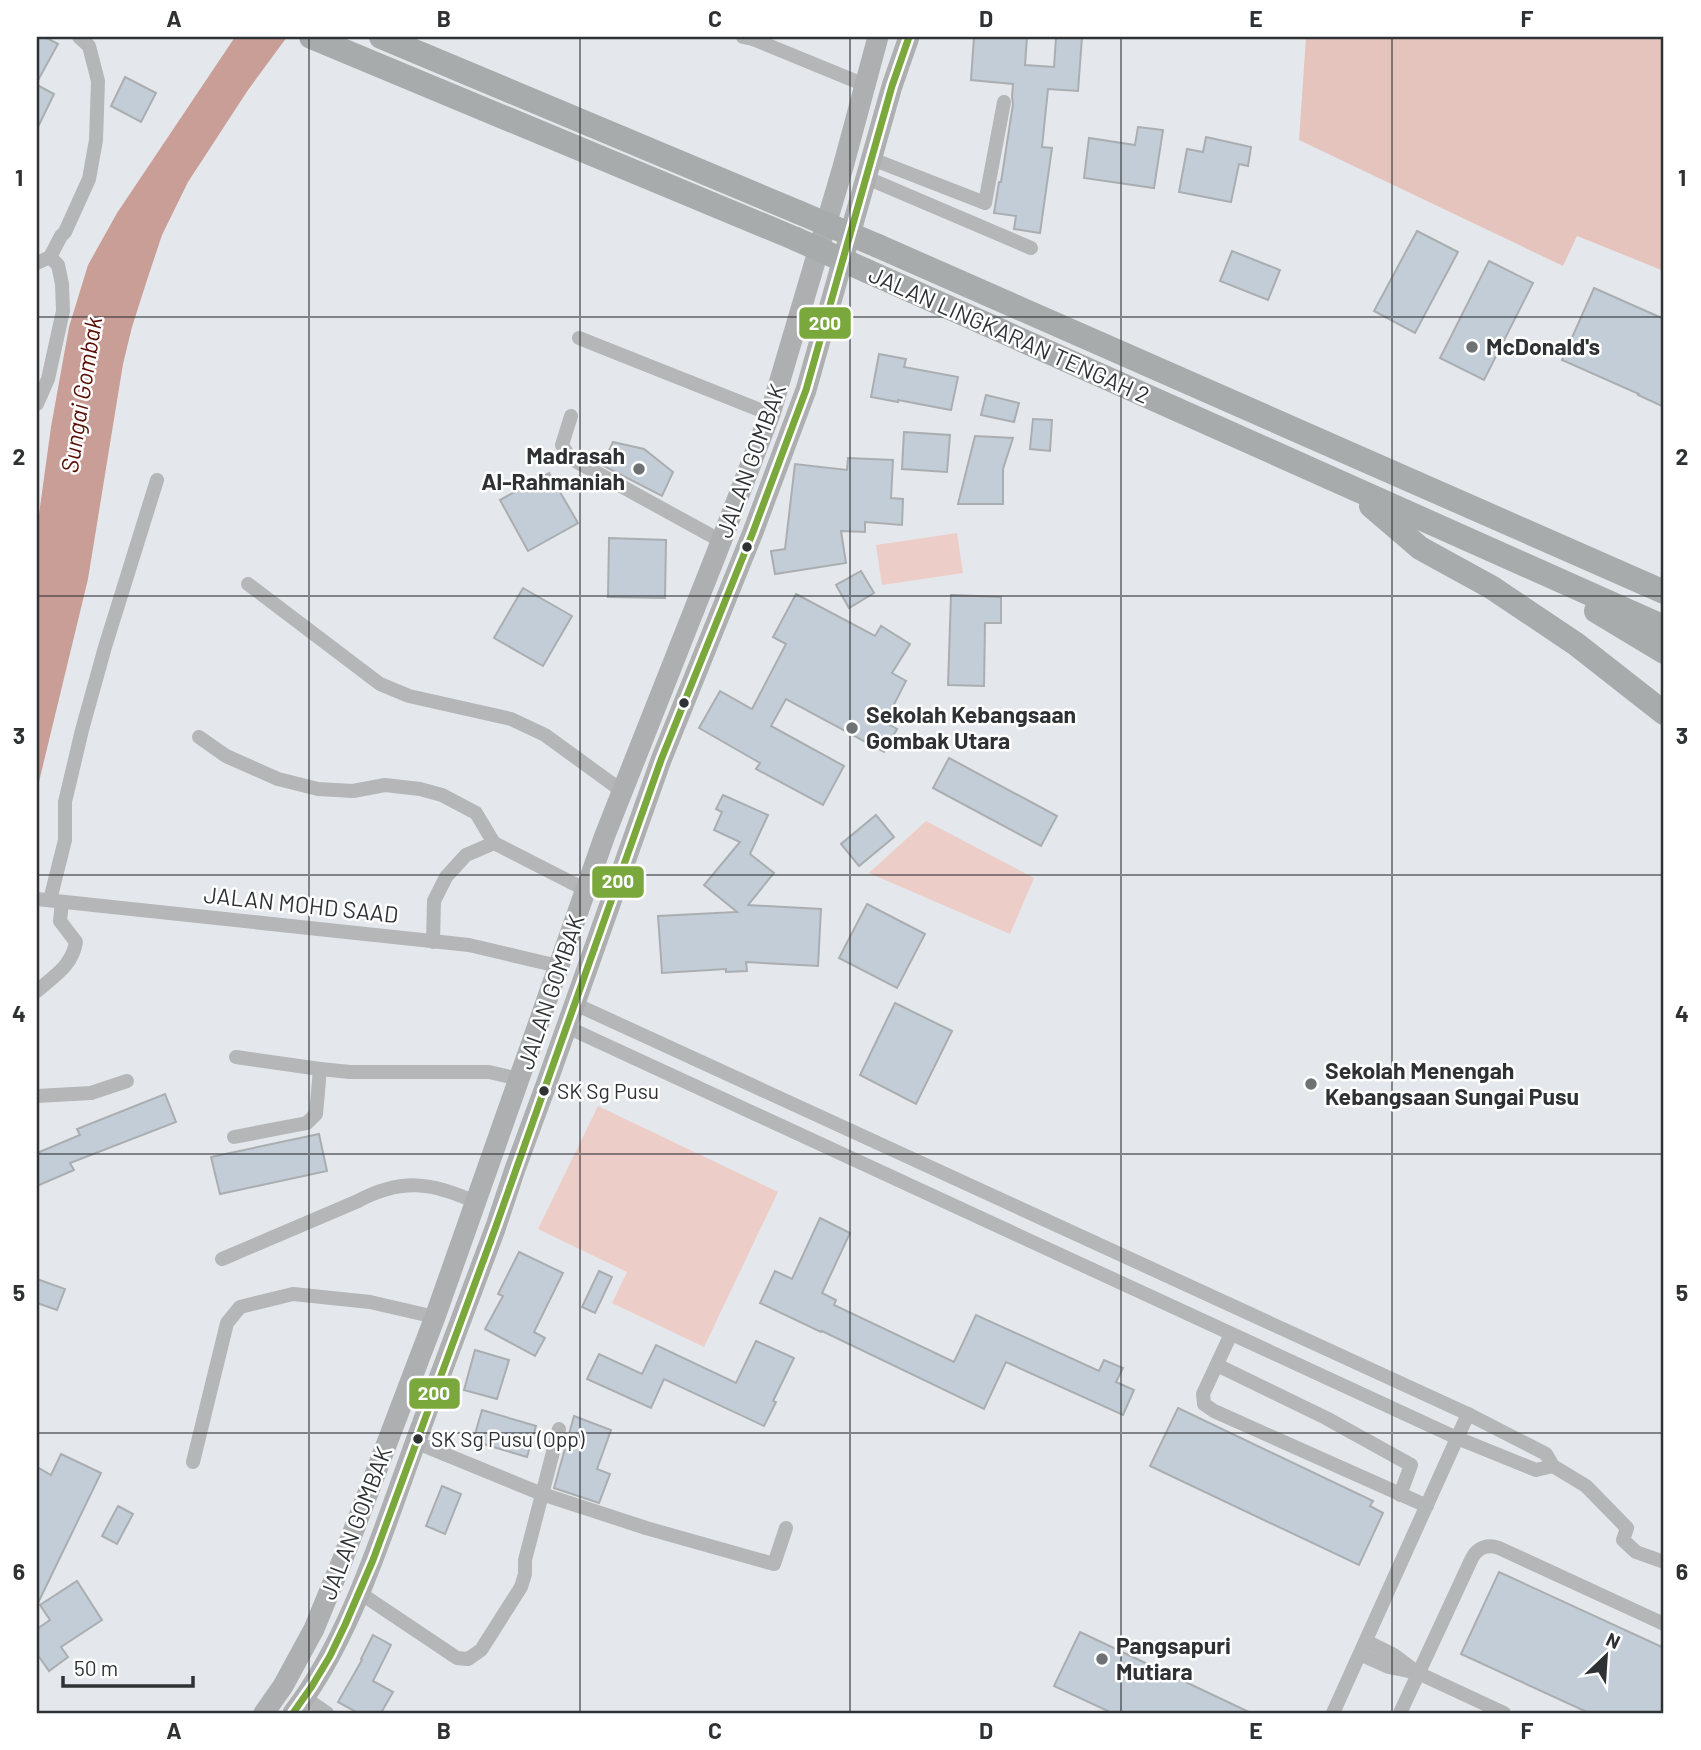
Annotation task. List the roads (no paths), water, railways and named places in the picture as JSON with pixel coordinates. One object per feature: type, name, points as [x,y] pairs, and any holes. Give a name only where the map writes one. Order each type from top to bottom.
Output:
[{"type":"highway","name":"JALAN LINGKARAN TENGAH 2","points":[[311,37],[796,239],[1664,627]]},
{"type":"highway","name":"JALAN LINGKARAN TENGAH 2","points":[[381,37],[878,246],[1664,593]]},
{"type":"highway","points":[[1350,487],[1420,548],[1491,587],[1576,644],[1664,713]]},
{"type":"highway","points":[[1490,550],[1664,652]]},
{"type":"main road","name":"JALAN GOMBAK","points":[[264,1713],[283,1686],[314,1629],[342,1561],[435,1317],[622,791],[770,414],[843,167],[878,37]]},
{"type":"main road","name":"JALAN GOMBAK","points":[[299,1706],[330,1655],[360,1593],[495,1229],[514,1169],[661,760],[753,532],[806,390],[892,86],[909,37]]},
{"type":"street","points":[[37,404],[48,379],[63,311],[58,265],[43,260],[65,232],[89,179],[96,140],[98,81],[89,46],[79,37]]},
{"type":"street","points":[[743,37],[865,85]]},
{"type":"street","points":[[870,169],[985,203],[1004,102]]},
{"type":"street","points":[[870,169],[1031,248]]},
{"type":"street","points":[[579,338],[770,414]]},
{"type":"street","points":[[571,416],[562,445],[570,457],[721,541]]},
{"type":"street","points":[[37,991],[70,962],[74,953],[76,943],[60,921],[50,900],[65,840],[65,802],[105,647],[156,480]]},
{"type":"street","points":[[248,584],[380,684],[409,696],[511,719],[545,735],[622,791]]},
{"type":"street","points":[[199,737],[226,756],[278,779],[318,789],[353,790],[385,785],[420,789],[442,795],[476,813],[494,843],[586,890]]},
{"type":"street","points":[[433,942],[434,901],[446,877],[466,855],[494,843]]},
{"type":"street","name":"JALAN MOHD SAAD","points":[[50,900],[469,945],[558,966]]},
{"type":"street","points":[[575,1004],[1468,1414],[1546,1454],[1553,1466],[1586,1486],[1627,1528],[1623,1540],[1636,1552],[1664,1562]]},
{"type":"street","points":[[567,1027],[1457,1438],[1536,1470],[1553,1466]]},
{"type":"street","points":[[236,1057],[349,1072],[489,1072],[519,1079]]},
{"type":"street","points":[[234,1137],[307,1122],[316,1114],[320,1069]]},
{"type":"street","points":[[37,1096],[91,1093],[127,1081]]},
{"type":"street","points":[[222,1259],[376,1191],[423,1185],[451,1191],[475,1202]]},
{"type":"street","points":[[1108,1277],[1120,1255]]},
{"type":"street","points":[[193,1462],[227,1323],[240,1307],[293,1294],[370,1302],[435,1317]]},
{"type":"street","points":[[1231,1334],[1203,1394],[1204,1404],[1214,1411],[1427,1506]]},
{"type":"street","points":[[1216,1365],[1326,1418],[1410,1465],[1400,1495]]},
{"type":"street","points":[[1334,1713],[1468,1414]]},
{"type":"street","points":[[360,1593],[457,1658],[468,1659],[481,1650],[521,1587],[525,1560],[559,1429]]},
{"type":"street","points":[[415,1442],[542,1494],[646,1528],[774,1564],[786,1528]]},
{"type":"street","points":[[1400,1713],[1474,1553],[1483,1547],[1499,1548],[1664,1624]]},
{"type":"street","points":[[1363,1648],[1389,1667],[1418,1673],[1504,1713]]},
{"type":"street","points":[[299,1706],[327,1713]]},
{"type":"water","name":"Sungai Gombak","points":[[235,37],[287,37],[248,90],[188,182],[162,235],[148,277],[123,364],[88,579],[37,790],[37,529],[51,427],[69,327],[88,265],[117,213]]},
{"type":"place","name":"McDonald's","points":[[1472,347]]},
{"type":"place","name":"Madrasah Al-Rahmaniah","points":[[639,469]]},
{"type":"place","name":"Sekolah Kebangsaan Gombak Utara","points":[[852,728]]},
{"type":"place","name":"Sekolah Menengah Kebangsaan Sungai Pusu","points":[[1311,1084]]},
{"type":"place","name":"SK Sg Pusu","points":[[544,1091]]},
{"type":"place","name":"SK Sg Pusu (Opp)","points":[[418,1439]]},
{"type":"place","name":"Pangsapuri Mutiara","points":[[1102,1659]]}]
